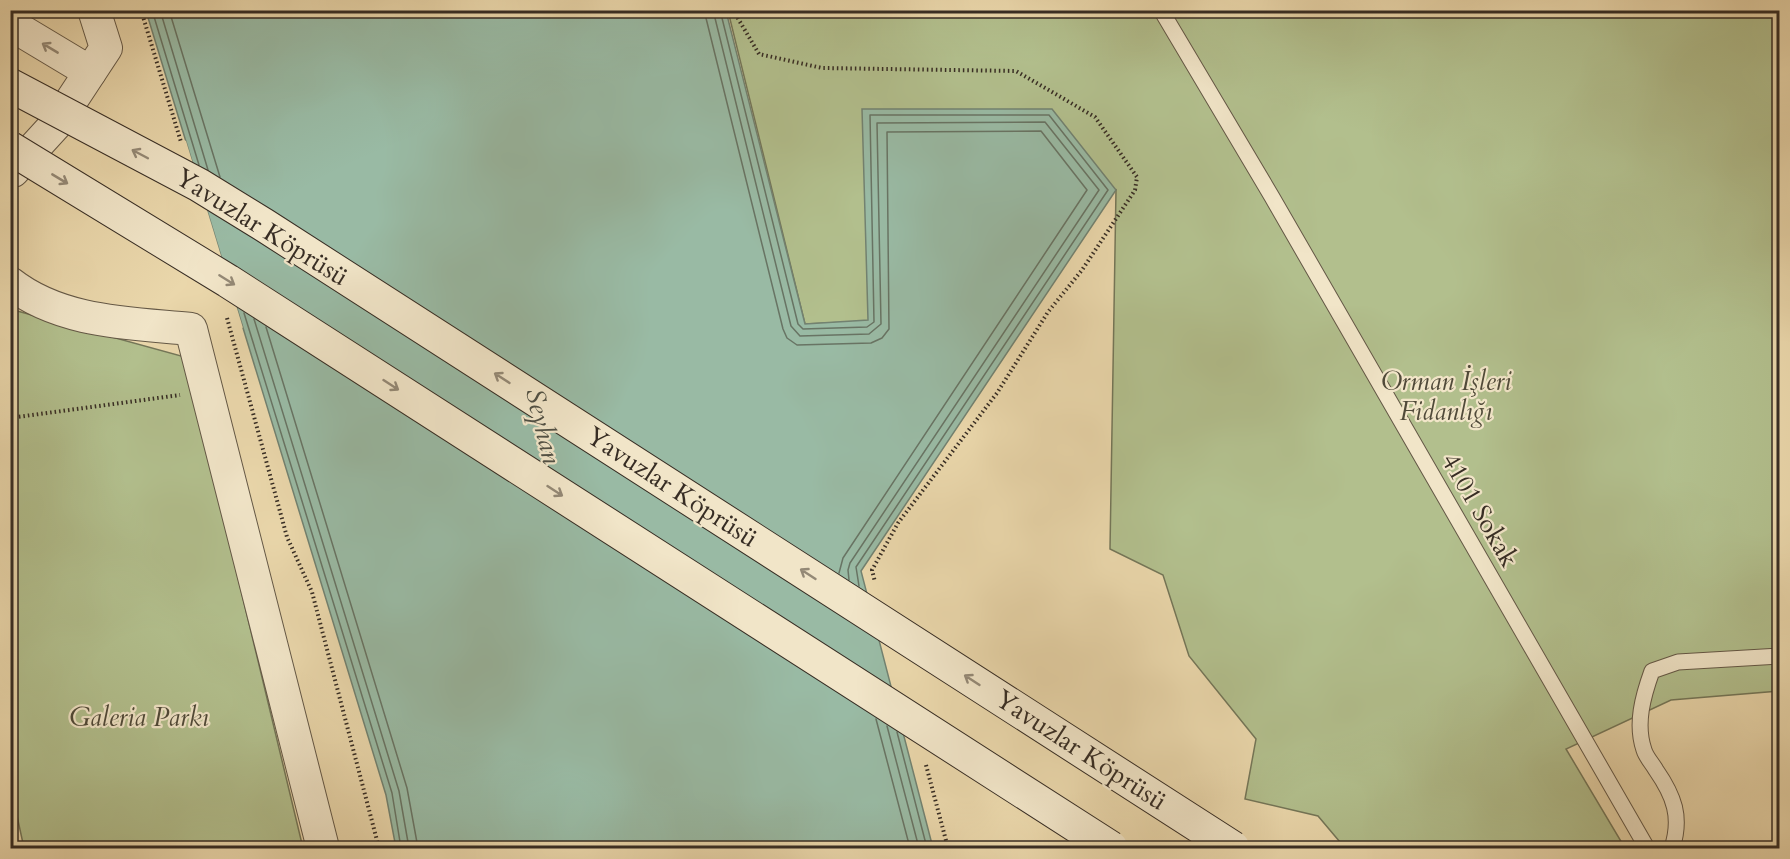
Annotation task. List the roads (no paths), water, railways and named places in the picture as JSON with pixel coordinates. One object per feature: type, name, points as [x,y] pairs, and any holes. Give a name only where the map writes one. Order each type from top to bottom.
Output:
[{"type":"main road","name":"Yavuzlar Köprüsü","points":[[10,85],[199,185],[264,225],[1233,849]]},
{"type":"main road","points":[[11,167],[228,281],[1111,849]]},
{"type":"street","points":[[11,167],[56,124],[106,48],[94,10]]},
{"type":"street","points":[[10,24],[90,72]]},
{"type":"street","points":[[10,283],[21,291],[76,316],[191,329],[323,849]]},
{"type":"lane","name":"4101 Sokak","points":[[1161,10],[1272,197],[1647,849]]},
{"type":"lane","points":[[1672,849],[1678,822],[1676,809],[1671,792],[1644,752],[1640,729],[1641,710],[1652,671],[1678,662],[1779,656]]},
{"type":"water","name":"Seyhan","points":[[146,11],[726,11],[805,324],[868,320],[862,109],[1052,109],[1116,190],[861,571],[933,848],[396,848],[386,795]]},
{"type":"park label","name":"Orman İşleri Fidanlığı","points":[[1446,396]]},
{"type":"park label","name":"Galeria Parkı","points":[[139,717]]}]
